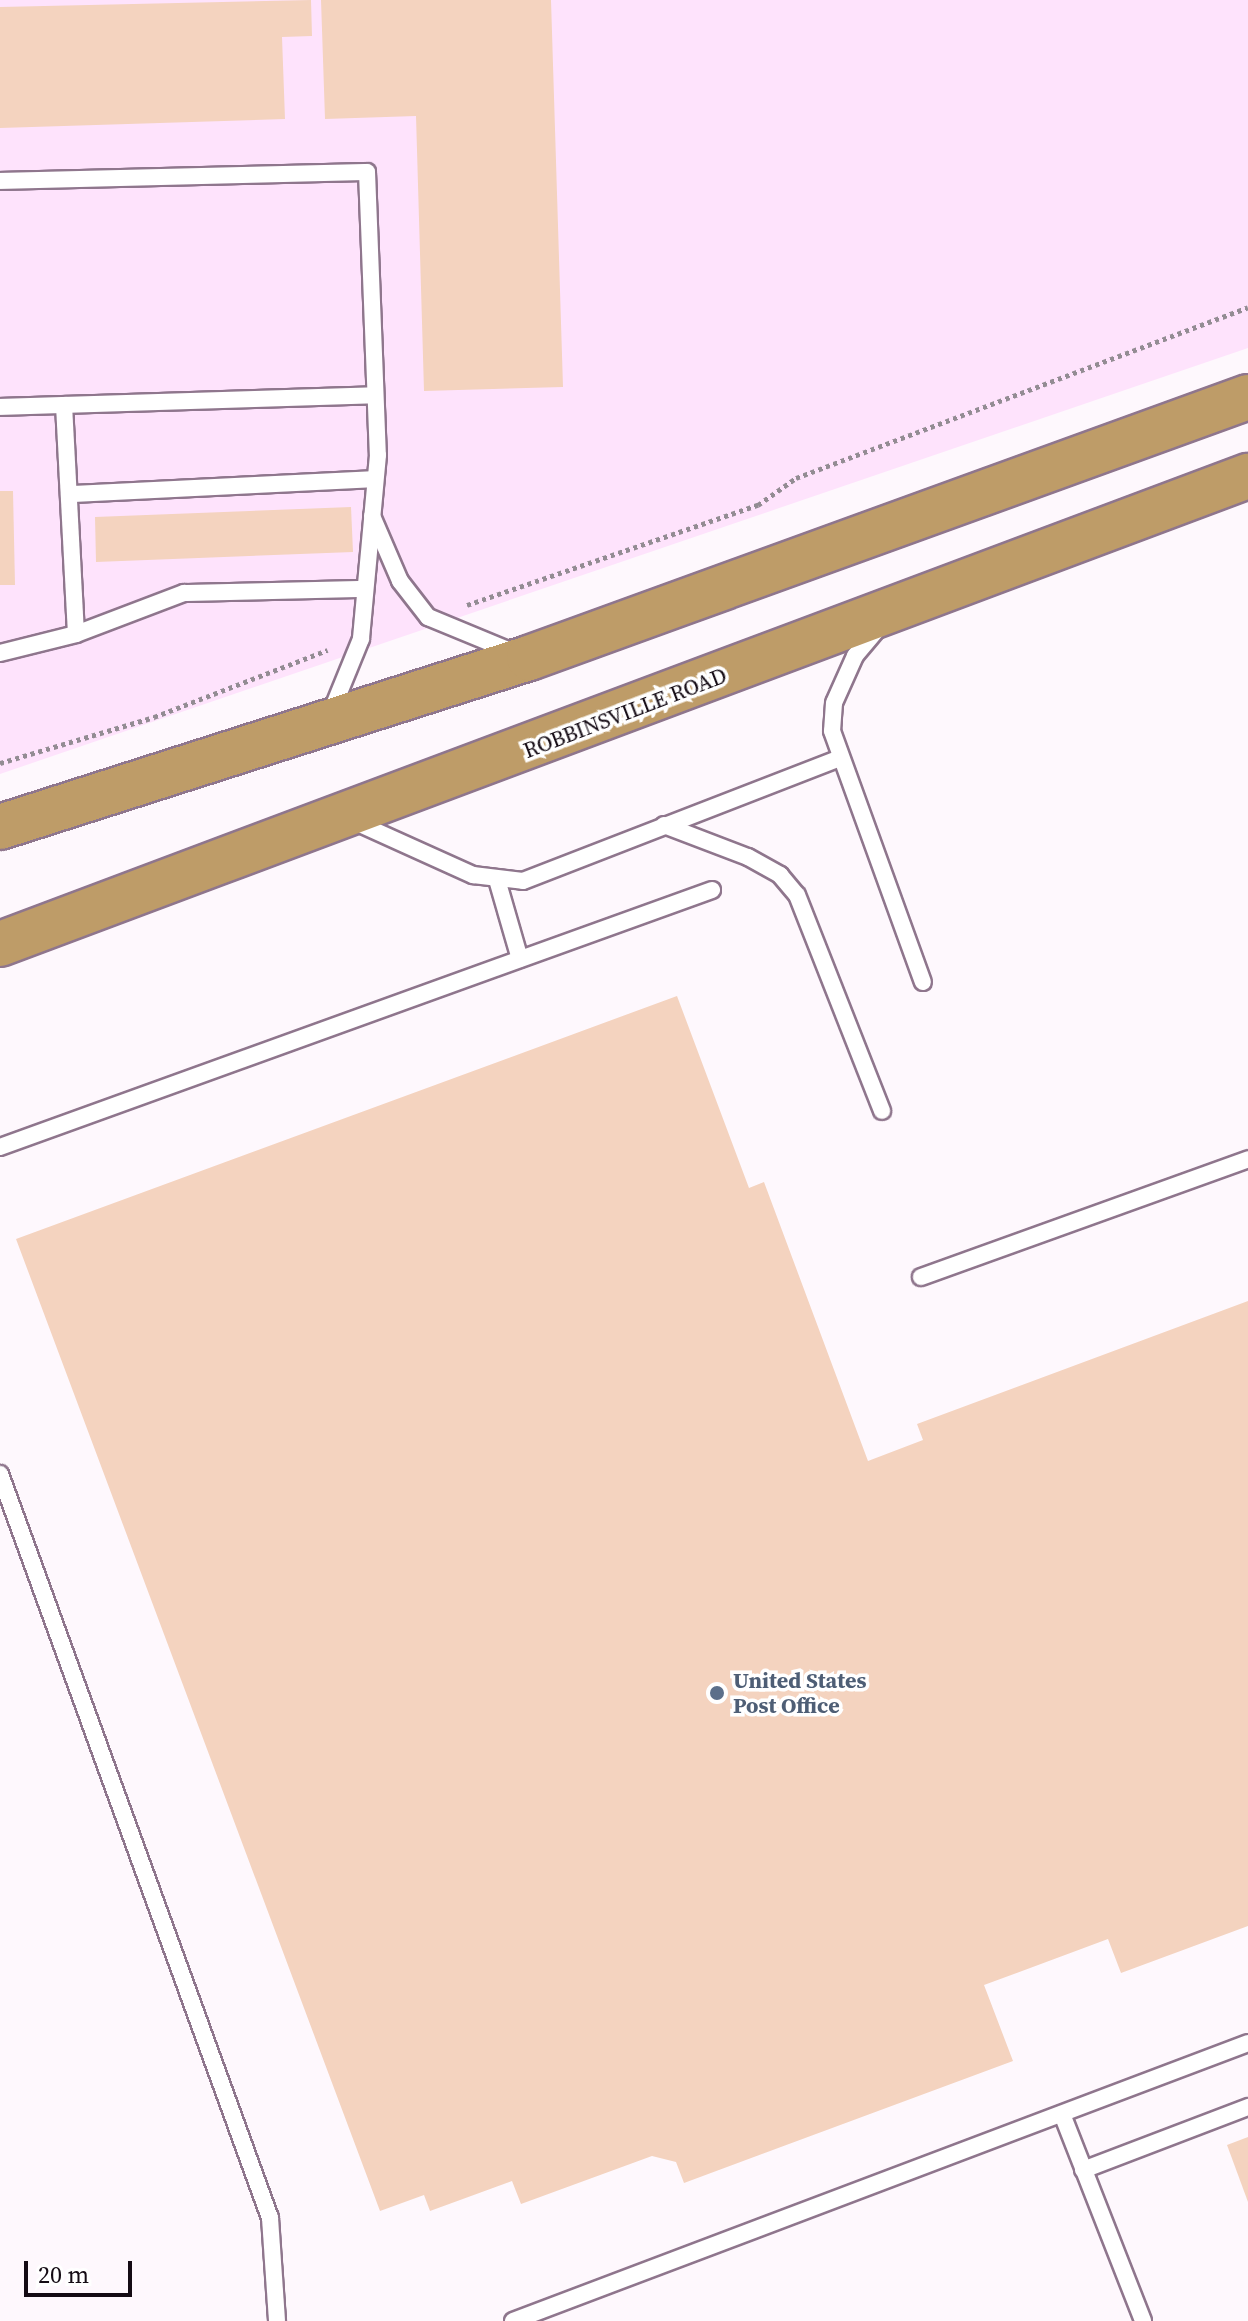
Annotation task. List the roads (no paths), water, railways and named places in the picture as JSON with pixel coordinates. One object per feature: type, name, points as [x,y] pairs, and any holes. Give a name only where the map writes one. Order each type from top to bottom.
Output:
[{"type":"highway","points":[[0,827],[529,658],[1248,397]]},
{"type":"highway","name":"ROBBINSVILLE ROAD","points":[[0,944],[346,818],[1248,476]]},
{"type":"lane","points":[[0,181],[367,172],[375,395],[374,479],[361,589],[361,639],[326,723]]},
{"type":"lane","points":[[0,407],[375,395]]},
{"type":"lane","points":[[64,405],[76,634]]},
{"type":"lane","points":[[71,494],[374,479]]},
{"type":"lane","points":[[371,515],[400,581],[428,617],[529,658]]},
{"type":"lane","points":[[0,653],[76,634],[184,593],[361,589]]},
{"type":"lane","points":[[891,613],[855,656],[834,703],[837,759],[923,982]]},
{"type":"lane","points":[[346,818],[498,883],[523,881],[837,759]]},
{"type":"lane","points":[[664,825],[748,857],[780,875],[797,895],[882,1111]]},
{"type":"lane","points":[[498,883],[520,959]]},
{"type":"lane","points":[[0,1147],[712,890]]},
{"type":"lane","points":[[921,1277],[1248,1159]]},
{"type":"lane","points":[[0,1474],[270,2218],[277,2321]]},
{"type":"lane","points":[[513,2321],[1248,2043]]},
{"type":"lane","points":[[1083,2170],[1248,2107]]},
{"type":"lane","points":[[1062,2114],[1143,2321]]},
{"type":"place","name":"United States Post Office","points":[[717,1693]]}]
